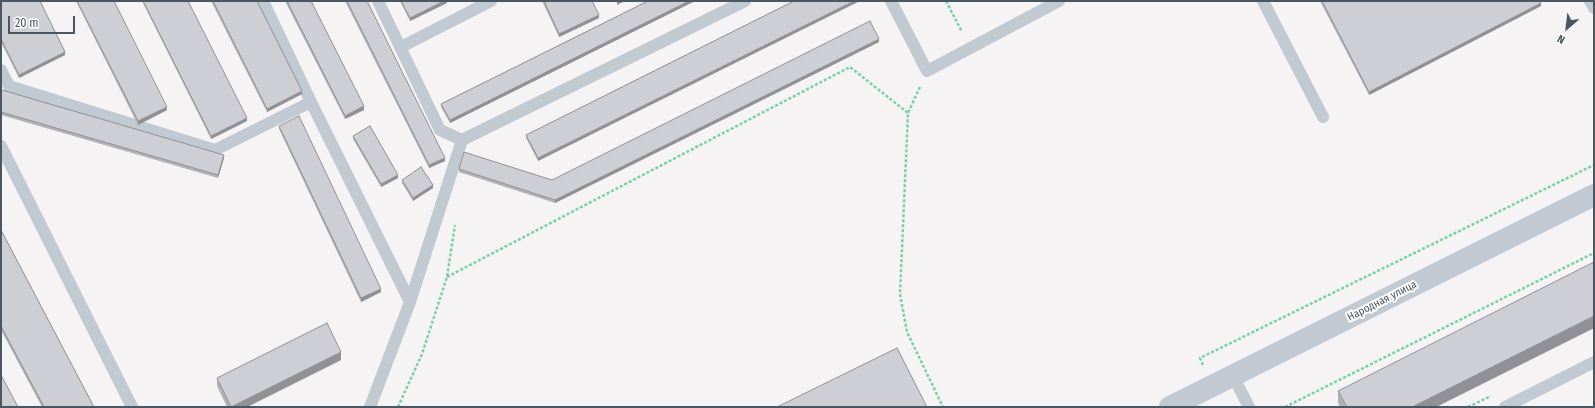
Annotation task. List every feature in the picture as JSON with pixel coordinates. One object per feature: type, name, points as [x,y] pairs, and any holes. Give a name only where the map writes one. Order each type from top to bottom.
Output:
[{"type":"street","name":"Народная улица","points":[[1170,407],[1594,195]]},
{"type":"lane","points":[[263,1],[410,302]]},
{"type":"lane","points":[[378,1],[440,130],[462,140]]},
{"type":"lane","points":[[401,47],[491,1]]},
{"type":"lane","points":[[370,407],[410,302],[462,140],[745,1]]},
{"type":"lane","points":[[891,1],[927,71],[1059,1]]},
{"type":"lane","points":[[1263,1],[1323,117]]},
{"type":"lane","points":[[1590,1],[1594,8]]},
{"type":"lane","points":[[1,70],[9,86],[216,150],[311,102]]},
{"type":"lane","points":[[1,146],[132,407]]},
{"type":"lane","points":[[1505,407],[1594,362]]},
{"type":"lane","points":[[1233,376],[1248,407]]},
{"type":"path","points":[[946,1],[970,48]]},
{"type":"path","points":[[447,277],[850,67],[908,113]]},
{"type":"path","points":[[927,71],[908,113],[900,294],[907,332],[943,407]]},
{"type":"path","points":[[1212,386],[1200,358],[1594,165]]},
{"type":"path","points":[[398,407],[422,354],[447,277],[456,219]]},
{"type":"path","points":[[1285,407],[1594,253]]},
{"type":"building","points":[[1,1],[40,1],[65,52],[19,75],[1,39]]},
{"type":"building","points":[[77,1],[114,1],[167,107],[138,121]]},
{"type":"building","points":[[143,1],[188,1],[247,118],[211,136]]},
{"type":"building","points":[[213,1],[257,1],[302,91],[267,109]]},
{"type":"building","points":[[287,1],[311,1],[364,106],[345,116]]},
{"type":"building","points":[[347,1],[367,1],[445,158],[429,165]]},
{"type":"building","points":[[401,1],[444,1],[410,18]]},
{"type":"building","points":[[544,1],[592,1],[599,15],[559,34]]},
{"type":"building","points":[[648,1],[689,1],[450,120],[441,104]]},
{"type":"building","points":[[794,1],[854,1],[538,158],[526,135]]},
{"type":"building","points":[[1322,1],[1540,1],[1541,3],[1369,92]]},
{"type":"building","points":[[870,21],[879,39],[555,200],[459,169],[464,152],[552,180]]},
{"type":"building","points":[[1,89],[224,155],[218,175],[1,112]]},
{"type":"building","points":[[299,116],[381,289],[361,298],[279,126]]},
{"type":"building","points":[[370,126],[398,175],[381,184],[353,136]]},
{"type":"building","points":[[421,167],[433,185],[413,198],[402,180]]},
{"type":"building","points":[[1,230],[94,407],[44,407],[1,326]]},
{"type":"building","points":[[1594,262],[1594,316],[1412,407],[1347,407],[1338,391]]},
{"type":"building","points":[[327,323],[341,352],[231,407],[217,378]]},
{"type":"building","points":[[897,348],[927,407],[777,407]]},
{"type":"building","points":[[1,375],[18,407],[1,407]]}]
